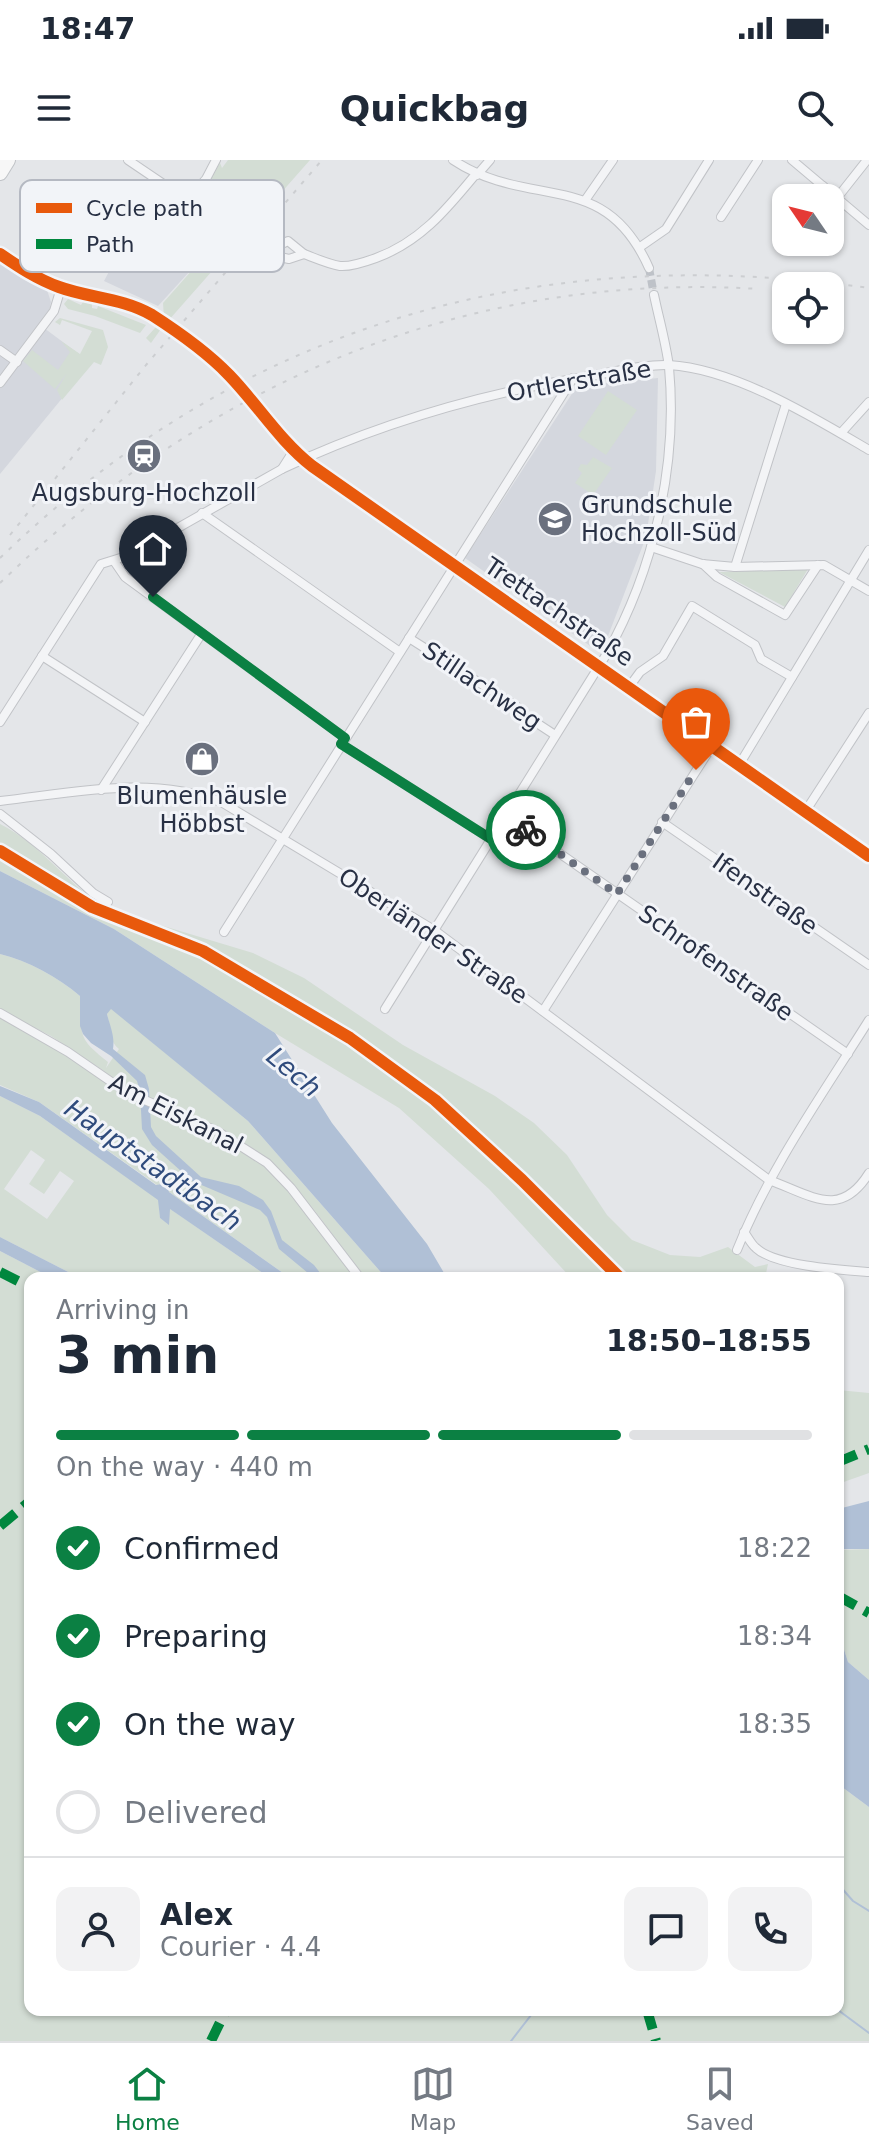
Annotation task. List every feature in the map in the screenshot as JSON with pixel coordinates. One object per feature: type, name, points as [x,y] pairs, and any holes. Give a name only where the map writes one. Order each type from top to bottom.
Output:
[{"type":"main road","points":[[0,173],[8,160]]},
{"type":"street","points":[[128,160],[158,180]]},
{"type":"street","points":[[205,180],[216,160]]},
{"type":"street","points":[[453,160],[476,175],[506,185],[586,199],[626,227],[640,247],[649,268]]},
{"type":"street","points":[[304,254],[342,266],[366,262],[392,252],[417,239],[490,160]]},
{"type":"street","points":[[586,199],[613,160]]},
{"type":"street","points":[[640,247],[666,229],[709,160]]},
{"type":"street","points":[[721,217],[758,160]]},
{"type":"street","points":[[792,160],[821,184]]},
{"type":"street","points":[[844,189],[867,160]]},
{"type":"street","points":[[844,204],[869,225]]},
{"type":"street","points":[[0,254],[20,268]]},
{"type":"street","points":[[27,272],[61,288],[110,298],[160,321]]},
{"type":"street","points":[[0,383],[54,311],[61,288]]},
{"type":"street","points":[[385,1009],[598,666],[630,607],[651,547],[669,449],[669,365],[654,295]]},
{"type":"street","points":[[181,335],[230,376]]},
{"type":"street","points":[[0,350],[17,362]]},
{"type":"street","name":"Ortlerstraße","points":[[0,722],[101,564],[114,561],[316,452],[436,409],[573,378],[669,365],[721,376],[786,404],[869,450]]},
{"type":"street","points":[[224,932],[573,378]]},
{"type":"street","points":[[841,433],[869,402]]},
{"type":"street","name":"Trettachstraße","points":[[253,403],[303,459],[869,855]]},
{"type":"street","points":[[735,567],[786,404]]},
{"type":"street","name":"Ortlerstraße","points":[[282,469],[294,450]]},
{"type":"street","points":[[202,513],[400,652]]},
{"type":"street","points":[[651,547],[702,564],[735,567],[824,565],[869,591]]},
{"type":"street","points":[[739,765],[869,550]]},
{"type":"street","points":[[114,561],[125,577],[343,741],[491,839]]},
{"type":"street","points":[[702,564],[717,577],[785,615],[818,565]]},
{"type":"street","points":[[629,687],[640,672],[663,656],[692,606],[755,645],[761,659],[792,677]]},
{"type":"street","points":[[101,790],[202,633]]},
{"type":"street","name":"Stillachweg","points":[[409,638],[519,708],[555,735]]},
{"type":"street","points":[[42,656],[145,722]]},
{"type":"street","points":[[805,812],[869,713]]},
{"type":"street","points":[[543,1011],[712,746]]},
{"type":"street","name":"Oberländer Straße","points":[[0,801],[101,790],[164,789],[194,793],[227,805],[434,930],[769,1180],[822,1199],[840,1202],[853,1194],[869,1173]]},
{"type":"street","points":[[0,814],[43,847],[93,893],[108,902]]},
{"type":"street","name":"Schrofenstraße","points":[[506,816],[848,1054]]},
{"type":"street","name":"Ifenstraße","points":[[662,822],[869,965]]},
{"type":"street","name":"Am Eiskanal","points":[[0,1013],[59,1046],[136,1097],[217,1131],[267,1163],[291,1188],[355,1272]]},
{"type":"street","points":[[737,1250],[769,1180],[869,1020]]},
{"type":"street","points":[[744,1232],[757,1249],[775,1257],[812,1266],[869,1272]]},
{"type":"shaded area","points":[[228,160],[310,160],[284,189],[284,180],[209,180],[220,163],[222,168]]},
{"type":"shaded area","points":[[0,263],[21,278],[47,290],[51,302],[49,312],[40,325],[91,363],[0,474]]},
{"type":"shaded area","points":[[109,272],[189,272],[158,306],[104,281]]},
{"type":"shaded area","points":[[190,272],[211,272],[151,343],[146,338],[164,318],[163,303]]},
{"type":"shaded area","points":[[68,299],[81,305],[83,302],[92,304],[92,308],[97,309],[98,306],[146,325],[140,333],[68,309],[64,304]]},
{"type":"shaded area","points":[[60,318],[103,330],[108,347],[101,365],[94,362],[62,400],[57,390],[67,373],[55,389],[23,361],[32,350],[58,370],[70,352],[61,341],[80,354],[92,331],[62,320],[60,325],[55,322]]},
{"type":"shaded area","name":"Grundschule Hochzoll-Süd","points":[[658,378],[656,471],[646,537],[608,636],[593,648],[465,558],[577,386]]},
{"type":"shaded area","points":[[608,391],[637,410],[606,455],[578,436]]},
{"type":"shaded area","points":[[593,457],[612,468],[593,495],[575,483],[582,473],[578,469],[581,464],[587,465]]},
{"type":"shaded area","points":[[808,569],[785,607],[719,572]]},
{"type":"shaded area","points":[[0,824],[29,842],[107,909],[253,953],[304,978],[403,1045],[495,1096],[534,1123],[567,1155],[607,1215],[632,1240],[670,1255],[700,1257],[728,1247],[755,1267],[768,1264],[766,1272],[565,1272],[489,1189],[399,1108],[275,1033],[114,929],[0,871]]},
{"type":"shaded area","points":[[0,954],[42,970],[80,996],[81,1028],[85,1040],[108,1062],[106,1068],[119,1049],[110,1033],[107,1014],[111,1008],[248,1121],[381,1272],[361,1272],[309,1203],[359,1272],[282,1272],[169,1192],[166,1183],[157,1185],[39,1102],[0,1085],[0,1014],[101,1075],[104,1071],[51,1036],[0,1010]]},
{"type":"shaded area","points":[[0,1096],[40,1116],[159,1200],[160,1218],[169,1224],[169,1208],[261,1272],[68,1272],[0,1237]],"holes":[[[31,1150],[45,1160],[29,1184],[44,1194],[60,1171],[74,1181],[47,1219],[4,1189]]]},
{"type":"shaded area","points":[[0,1251],[40,1272],[24,1272],[24,2016],[844,2016],[844,1788],[869,1807],[869,2041],[0,2041]]},
{"type":"shaded area","points":[[844,1391],[869,1393],[869,1473],[844,1482]]},
{"type":"shaded area","points":[[869,1549],[869,1680],[848,1662],[844,1650],[844,1550]]},
{"type":"water","name":"Lech","points":[[0,871],[114,929],[275,1033],[332,1123],[427,1244],[443,1272],[381,1272],[248,1121],[111,1009],[107,1014],[113,1049],[145,1075],[151,1127],[156,1136],[201,1177],[239,1186],[263,1200],[271,1211],[282,1240],[319,1272],[307,1272],[279,1249],[267,1217],[260,1210],[192,1181],[152,1145],[142,1129],[137,1081],[83,1034],[80,996],[42,970],[0,954]]},
{"type":"water","points":[[0,1086],[39,1102],[156,1185],[167,1183],[169,1192],[282,1272],[261,1272],[170,1209],[169,1225],[160,1218],[158,1200],[40,1116],[0,1096]]},
{"type":"water","points":[[0,1237],[68,1272],[40,1272],[0,1251]]},
{"type":"water","points":[[869,1501],[869,1549],[844,1549],[844,1507]]},
{"type":"water","points":[[844,1650],[848,1662],[869,1680],[869,1807],[844,1788]]},
{"type":"waterway","points":[[844,1891],[869,1911]]},
{"type":"waterway","points":[[844,2014],[869,2033]]},
{"type":"waterway","points":[[511,2041],[530,2016]]},
{"type":"tunnel","points":[[649,268],[654,295]]},
{"type":"tunnel","points":[[160,321],[181,335]]},
{"type":"tunnel","points":[[230,376],[253,403]]},
{"type":"railway","points":[[284,204],[322,160]]},
{"type":"railway","points":[[10,535],[146,365],[226,272]]},
{"type":"railway","points":[[0,558],[94,477],[192,410],[294,357],[401,317],[512,291],[627,277],[746,276],[869,288]]},
{"type":"railway","points":[[0,583],[80,512],[165,450],[255,397],[348,354],[445,321],[546,299],[651,288],[759,289]]},
{"type":"marked path","points":[[0,1272],[24,1284]]},
{"type":"marked path","points":[[844,1459],[869,1449]]},
{"type":"marked path","points":[[0,1526],[24,1506]]},
{"type":"marked path","points":[[844,1599],[869,1613]]},
{"type":"marked path","points":[[211,2041],[223,2016]]},
{"type":"marked path","points":[[649,2016],[656,2041]]},
{"type":"cycle path","points":[[0,254],[20,267]]},
{"type":"cycle path","points":[[28,272],[70,291],[141,309],[173,329],[221,367],[289,445],[312,466],[869,856]]},
{"type":"cycle path","points":[[0,851],[92,907],[203,951],[350,1038],[435,1100],[522,1180],[614,1272]]},
{"type":"way so far","points":[[526,830],[617,894],[696,770]]},
{"type":"place","name":"Augsburg-Hochzoll","points":[[144,456]]},
{"type":"place","name":"Grundschule Hochzoll-Süd","points":[[555,519]]},
{"type":"place","name":"Blumenhäusle Höbbst","points":[[202,759]]},
{"type":"route","points":[[153,597],[345,738],[341,744],[491,839],[506,816],[526,830]]},
{"type":"water label","name":"Hauptstadtbach","points":[[153,1165]]}]
